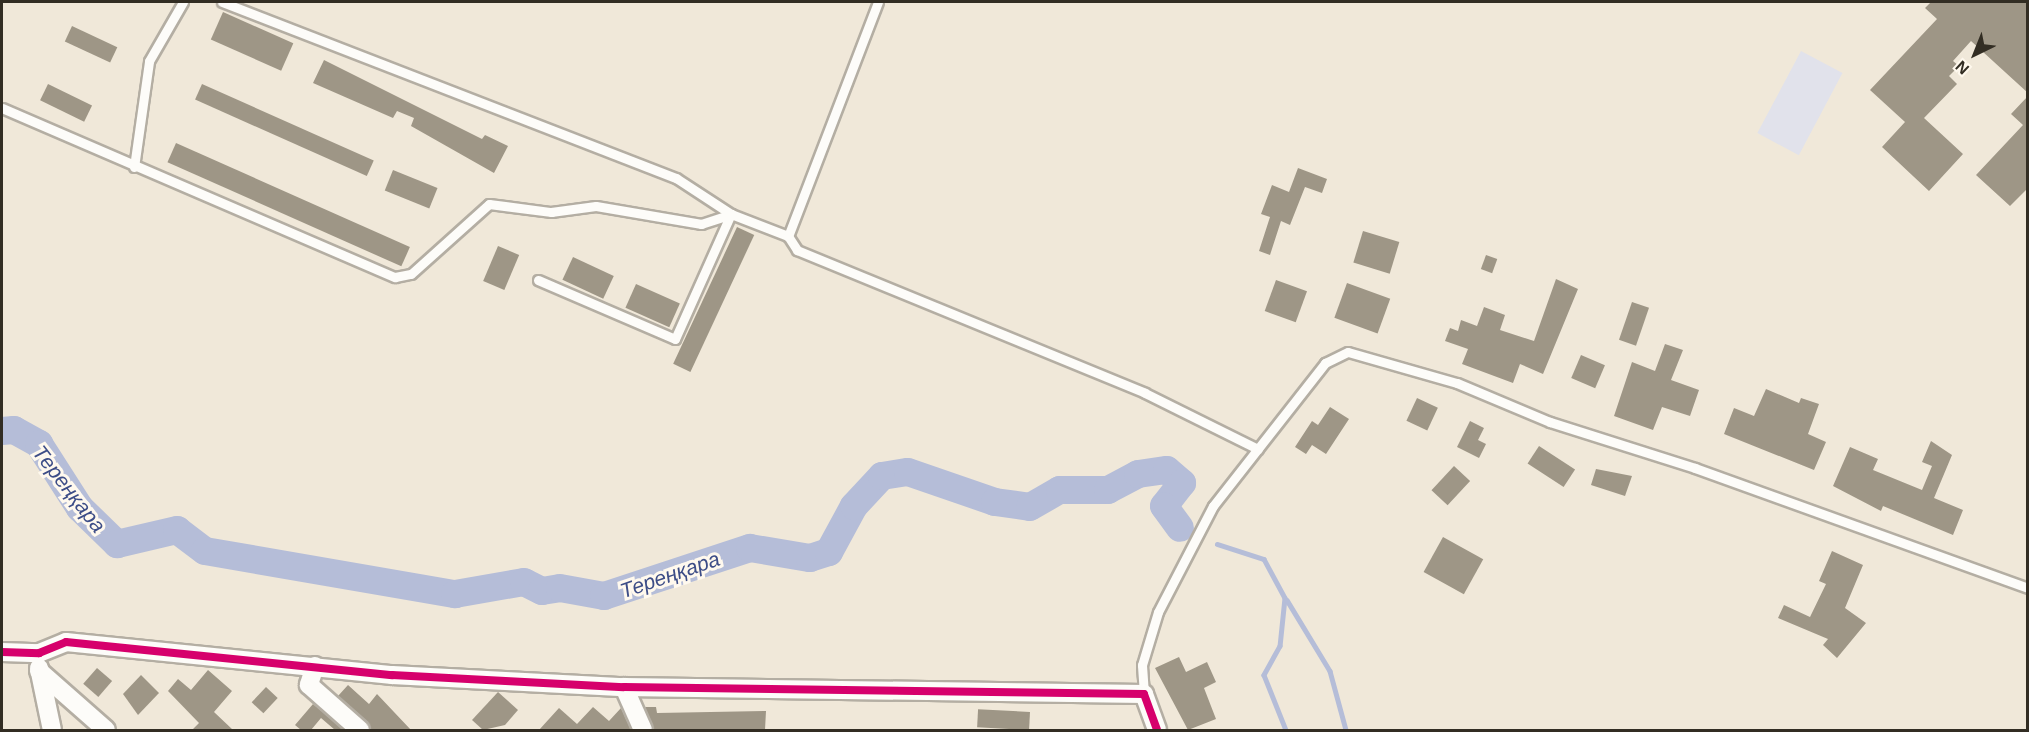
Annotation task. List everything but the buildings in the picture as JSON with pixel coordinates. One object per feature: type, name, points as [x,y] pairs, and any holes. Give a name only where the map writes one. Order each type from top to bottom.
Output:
[{"type":"street","points":[[39,662],[66,642],[315,666],[624,687],[1144,694],[1157,730]]},
{"type":"street","points":[[2,652],[39,662],[106,730]]},
{"type":"street","points":[[39,662],[52,730]]},
{"type":"street","points":[[315,666],[309,685],[360,730]]},
{"type":"street","points":[[624,687],[643,730]]},
{"type":"lane","points":[[134,166],[149,61],[183,2]]},
{"type":"lane","points":[[222,2],[676,178],[731,214],[788,236],[797,250],[1145,393],[1258,449]]},
{"type":"lane","points":[[788,236],[878,2]]},
{"type":"lane","points":[[2,108],[395,277],[411,273],[489,204],[551,212],[596,206],[701,224],[731,214]]},
{"type":"lane","points":[[538,280],[675,339],[731,214]]},
{"type":"lane","points":[[1144,694],[1142,665],[1158,612],[1213,506],[1325,363],[1348,352],[1457,383],[1550,422],[2028,588]]},
{"type":"shaded area","points":[[1801,51],[1842,73],[1799,155],[1757,133]]},
{"type":"waterway","name":"Тереңқара","points":[[2,431],[14,430],[39,444],[80,508],[117,544],[177,530],[205,551],[455,594],[524,582],[542,591],[560,588],[604,596],[750,548],[810,558],[829,552],[854,506],[882,476],[908,472],[995,502],[1030,507],[1060,490],[1108,490],[1138,474],[1167,470],[1182,483],[1164,506],[1180,528]]},
{"type":"waterway","name":"Тереңқара","points":[[1217,544],[1264,559],[1285,598],[1280,646],[1264,675],[1286,730]]},
{"type":"waterway","points":[[1287,600],[1330,671],[1346,730]]},
{"type":"cycle path","points":[[2,652],[39,653],[66,642],[392,675],[624,687],[1144,694],[1157,730]]}]
